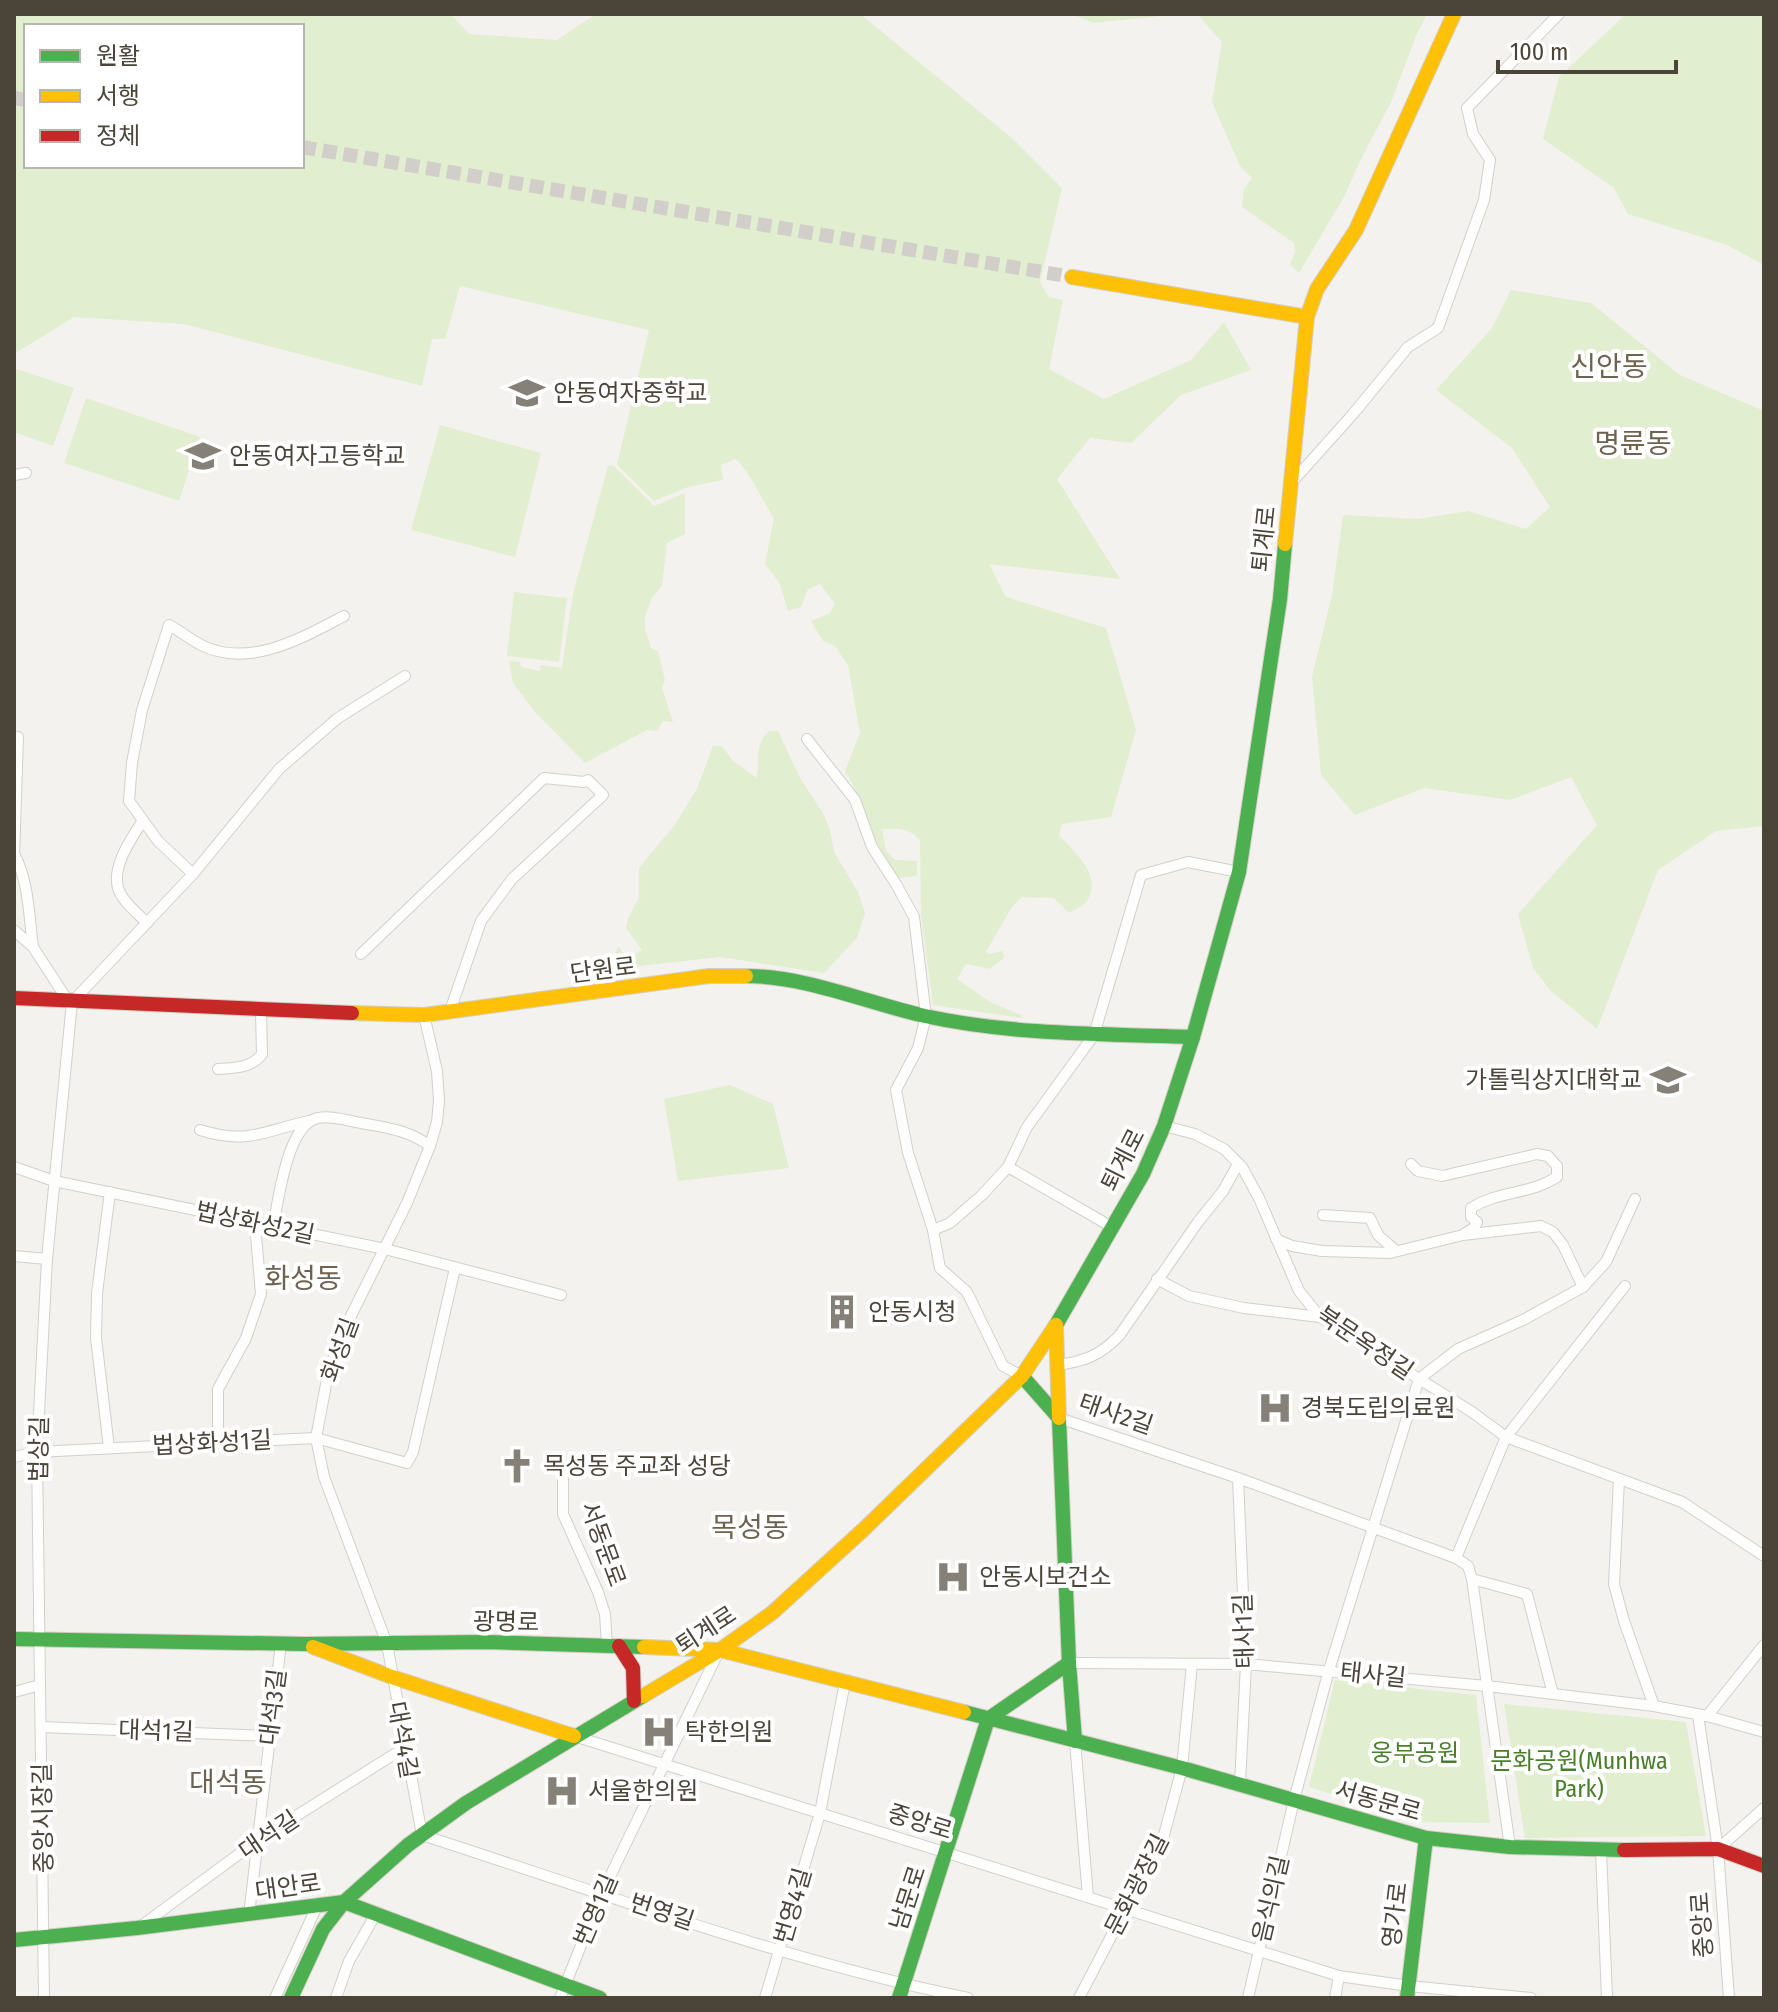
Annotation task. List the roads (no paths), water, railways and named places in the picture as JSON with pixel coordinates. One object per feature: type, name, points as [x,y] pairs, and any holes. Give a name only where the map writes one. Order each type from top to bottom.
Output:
[{"type":"street","name":"퇴계로","points":[[291,1998],[323,1929],[344,1902],[422,1835],[466,1803],[720,1650],[772,1613],[1022,1376],[1056,1325],[1143,1174],[1164,1126],[1193,1037],[1239,872],[1261,740],[1293,481],[1307,317],[1317,289],[1356,230],[1454,14]]},
{"type":"street","points":[[1293,481],[1408,347],[1438,328],[1484,200],[1490,160],[1473,134],[1467,108],[1559,14]]},
{"type":"street","points":[[1072,277],[1307,317]]},
{"type":"street","points":[[193,874],[158,841],[129,801],[132,763],[142,710],[169,625],[204,646],[246,654],[297,641],[344,616]]},
{"type":"street","points":[[14,930],[33,947],[70,1001],[193,874],[279,769],[338,718],[405,676]]},
{"type":"street","points":[[18,737],[14,856],[19,863],[26,895],[33,947]]},
{"type":"street","points":[[807,739],[855,800],[872,847],[914,917],[926,1016],[918,1048],[896,1090],[908,1153],[933,1230],[940,1268],[967,1292],[1003,1366],[1022,1376],[1059,1418]]},
{"type":"street","points":[[361,954],[544,778],[588,780],[603,795],[512,879],[481,921],[450,1011]]},
{"type":"street","points":[[142,822],[118,868],[118,887],[126,901],[147,923]]},
{"type":"street","points":[[933,1230],[961,1214],[1008,1167],[1027,1127],[1094,1035],[1141,875],[1188,862],[1239,872]]},
{"type":"street","name":"단원로","points":[[14,998],[261,1011],[424,1015],[709,976],[753,976],[798,983],[926,1016],[1011,1030],[1193,1037]]},
{"type":"street","name":"법상길","points":[[39,1639],[37,1452],[47,1259],[70,1001]]},
{"type":"street","points":[[218,1069],[254,1063],[259,1059],[262,1054],[261,1011]]},
{"type":"street","name":"화성길","points":[[387,1644],[324,1477],[316,1438],[327,1379],[339,1340],[385,1249],[430,1146],[437,1122],[437,1071],[424,1015]]},
{"type":"street","points":[[200,1130],[220,1137],[250,1137],[327,1117],[401,1130],[417,1136],[430,1146]]},
{"type":"street","points":[[273,1226],[293,1140],[311,1121]]},
{"type":"street","name":"북문옥정길","points":[[1164,1126],[1205,1139],[1224,1149],[1238,1164],[1259,1198],[1299,1291],[1320,1317],[1472,1412],[1506,1437],[1682,1502],[1764,1556]]},
{"type":"street","points":[[1411,1164],[1418,1171],[1442,1176],[1537,1154],[1548,1156],[1557,1166],[1557,1177],[1541,1188],[1484,1200],[1471,1208],[1471,1217],[1477,1222],[1463,1235]]},
{"type":"street","points":[[1058,1365],[1081,1362],[1103,1352],[1119,1336],[1223,1191],[1238,1164]]},
{"type":"street","name":"법상화성2길","points":[[14,1167],[54,1181],[385,1249],[561,1295]]},
{"type":"street","points":[[1008,1167],[1112,1227]]},
{"type":"street","points":[[109,1448],[96,1338],[97,1293],[110,1192]]},
{"type":"street","points":[[1373,1528],[1419,1379],[1458,1349],[1523,1320],[1583,1287],[1606,1262],[1635,1199]]},
{"type":"street","points":[[1323,1215],[1370,1218],[1378,1235],[1396,1251]]},
{"type":"street","points":[[218,1442],[218,1389],[246,1338],[261,1294],[255,1223]]},
{"type":"street","points":[[1276,1239],[1292,1246],[1322,1251],[1369,1254],[1396,1251],[1463,1235],[1541,1226],[1553,1232],[1563,1245],[1583,1287]]},
{"type":"street","points":[[14,1256],[47,1259]]},
{"type":"street","name":"법상화성1길","points":[[14,1457],[37,1452],[316,1438],[407,1463],[413,1452],[455,1268]]},
{"type":"street","points":[[1157,1279],[1189,1296],[1244,1308],[1320,1317]]},
{"type":"street","points":[[1510,1847],[1472,1579],[1468,1566],[1456,1558],[1506,1437],[1625,1286]]},
{"type":"street","points":[[1056,1325],[1059,1418]]},
{"type":"street","name":"태사2길","points":[[1075,1741],[1059,1418],[1238,1478],[1456,1558]]},
{"type":"street","name":"서동문로","points":[[574,1460],[563,1477],[563,1514],[598,1592],[613,1646]]},
{"type":"street","name":"태사1길","points":[[1238,1478],[1246,1664],[1240,1784]]},
{"type":"street","points":[[1619,1479],[1614,1531],[1614,1584],[1654,1706]]},
{"type":"street","name":"음식의길","points":[[1248,1998],[1294,1800],[1329,1670],[1373,1528]]},
{"type":"street","points":[[1472,1579],[1527,1594],[1553,1694]]},
{"type":"street","name":"광명로","points":[[14,1639],[305,1644],[486,1642],[720,1650],[988,1719]]},
{"type":"street","name":"중앙시장길","points":[[39,1639],[44,1998]]},
{"type":"street","name":"대석3길","points":[[249,1915],[281,1643]]},
{"type":"street","name":"중앙로","points":[[305,1644],[392,1677],[574,1736],[1339,1976],[1408,1992],[1531,1998]]},
{"type":"street","name":"대석4길","points":[[387,1644],[422,1835]]},
{"type":"street","points":[[1702,1716],[1764,1645]]},
{"type":"street","points":[[613,1646],[633,1668],[634,1701]]},
{"type":"street","name":"번영1길","points":[[562,1992],[602,1893],[720,1650]]},
{"type":"street","points":[[988,1719],[1069,1663]]},
{"type":"street","name":"태사길","points":[[1069,1663],[1246,1664],[1329,1670],[1654,1706],[1764,1732]]},
{"type":"street","points":[[1182,1768],[1192,1664]]},
{"type":"street","points":[[820,1813],[845,1682]]},
{"type":"street","points":[[14,1692],[40,1685]]},
{"type":"street","name":"중앙로","points":[[1702,1716],[1718,1849],[1729,1998]]},
{"type":"street","name":"서동문로","points":[[988,1719],[1182,1768],[1426,1838],[1510,1847],[1718,1849],[1764,1866]]},
{"type":"street","name":"남문로","points":[[901,1992],[988,1719]]},
{"type":"street","name":"대석1길","points":[[41,1727],[270,1736]]},
{"type":"street","points":[[1075,1741],[1088,1897]]},
{"type":"street","name":"대석길","points":[[137,1928],[258,1840],[404,1748]]},
{"type":"street","name":"문화광장길","points":[[1079,1998],[1164,1835],[1182,1768]]},
{"type":"street","points":[[1718,1849],[1764,1808]]},
{"type":"street","name":"번영4길","points":[[765,1998],[820,1813]]},
{"type":"street","name":"번영길","points":[[422,1835],[901,1992],[968,1998]]},
{"type":"street","name":"영가로","points":[[1408,1992],[1426,1838]]},
{"type":"street","points":[[1601,1850],[1607,1998]]},
{"type":"street","name":"대안로","points":[[14,1940],[344,1902],[377,1912],[562,1992],[600,1998]]},
{"type":"street","points":[[275,1998],[318,1904]]},
{"type":"street","points":[[336,1998],[349,1961],[377,1912]]},
{"type":"street","points":[[1335,1998],[1339,1976]]},
{"type":"tunnel","points":[[14,98],[24,100]]},
{"type":"tunnel","points":[[304,147],[1072,277]]},
{"type":"place","name":"안동여자중학교","points":[[527,393]]},
{"type":"place","name":"안동여자고등학교","points":[[203,456]]},
{"type":"place","name":"가톨릭상지대학교","points":[[1668,1080]]},
{"type":"place","name":"안동시청","points":[[842,1312]]},
{"type":"place","name":"경북도립의료원","points":[[1275,1408]]},
{"type":"place","name":"목성동 주교좌 성당","points":[[517,1466]]},
{"type":"place","name":"안동시보건소","points":[[953,1577]]},
{"type":"place","name":"탁한의원","points":[[659,1732]]},
{"type":"place","name":"서울한의원","points":[[562,1791]]},
{"type":"district","name":"신안동","points":[[1609,366]]},
{"type":"district","name":"명륜동","points":[[1633,443]]},
{"type":"district","name":"화성동","points":[[303,1278]]},
{"type":"district","name":"목성동","points":[[750,1527]]},
{"type":"district","name":"대석동","points":[[228,1782]]},
{"type":"park label","name":"웅부공원","points":[[1415,1753]]},
{"type":"park label","name":"문화공원(Munhwa Park)","points":[[1579,1775]]}]
